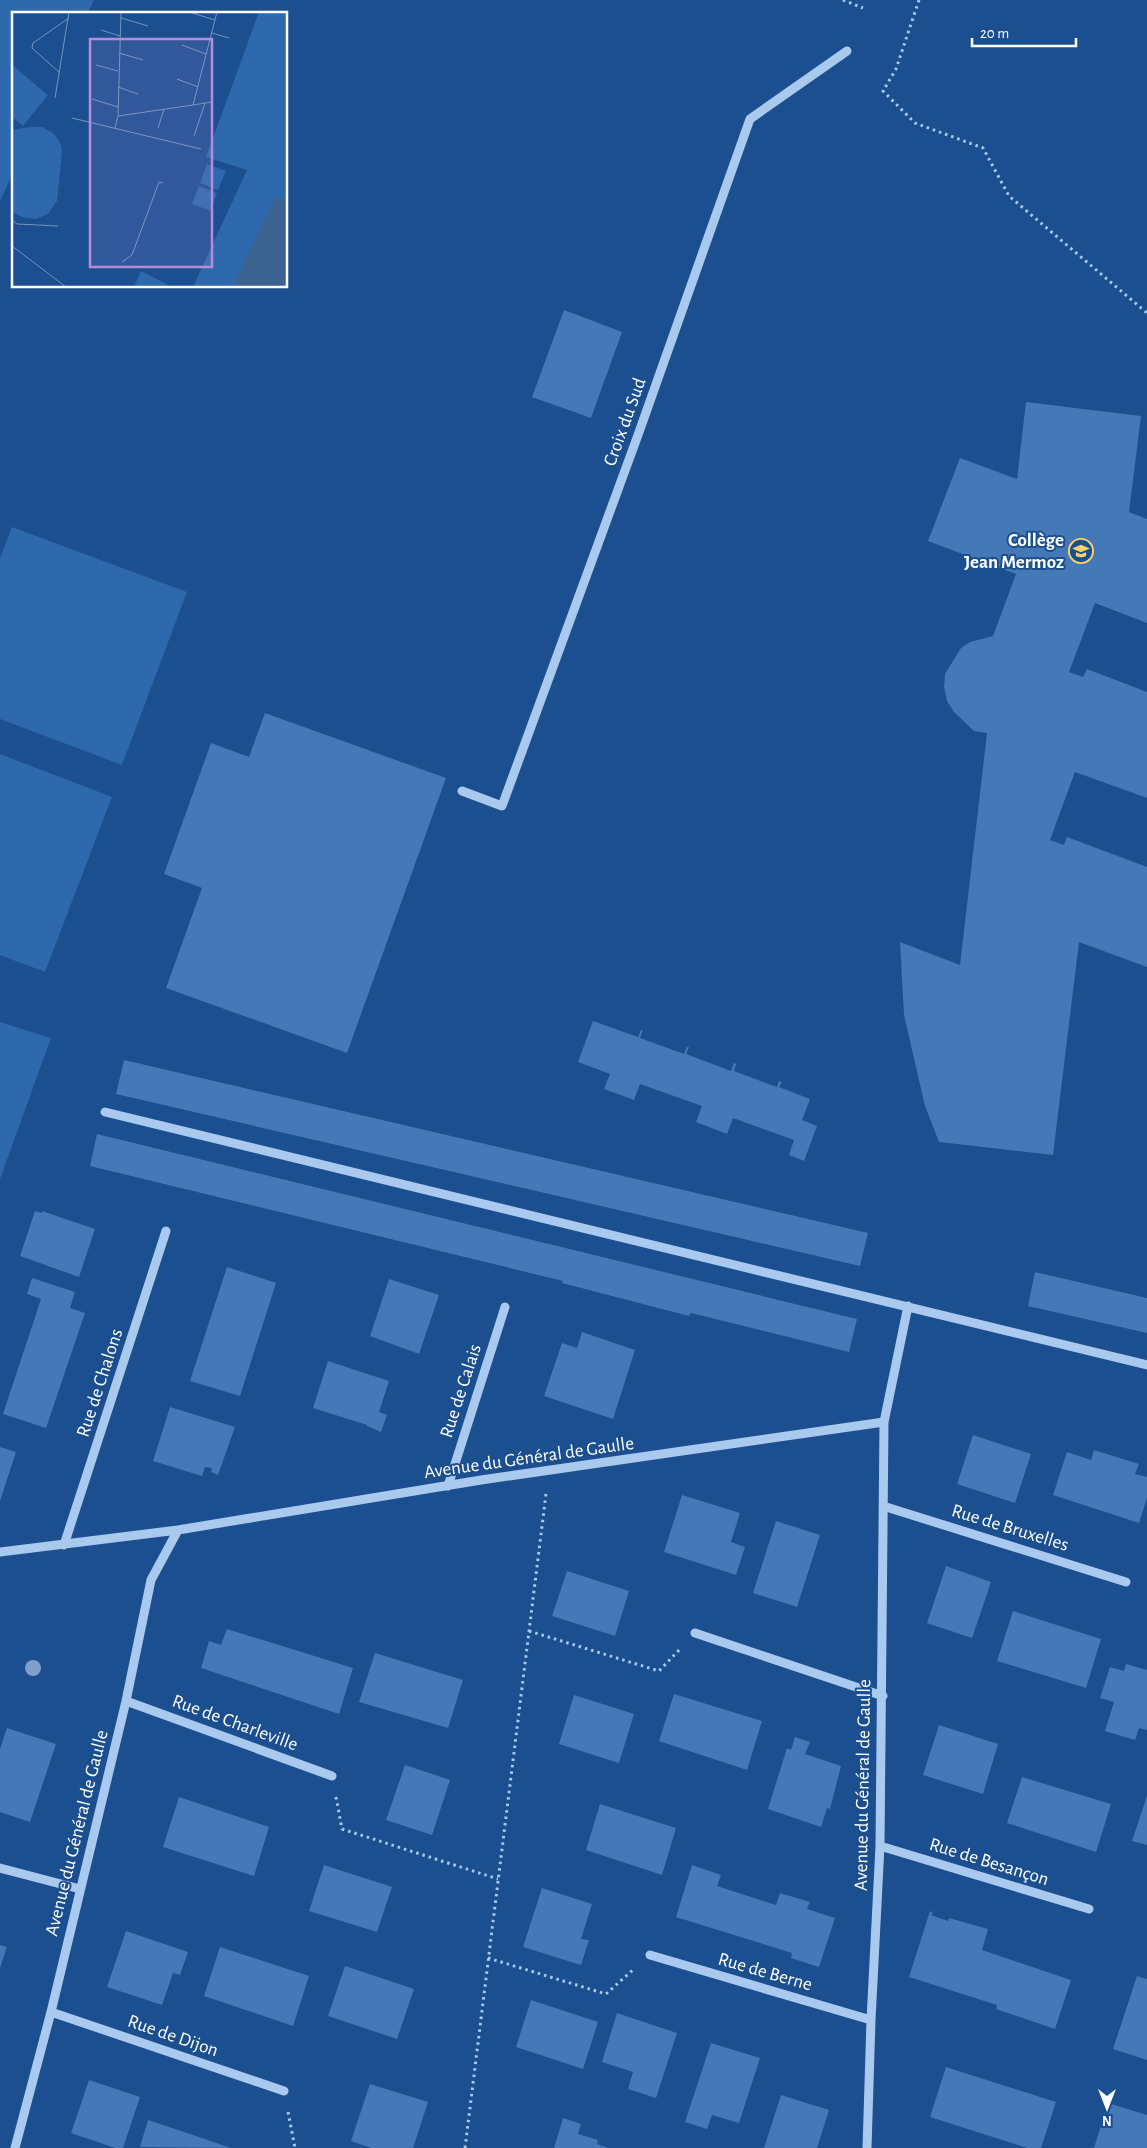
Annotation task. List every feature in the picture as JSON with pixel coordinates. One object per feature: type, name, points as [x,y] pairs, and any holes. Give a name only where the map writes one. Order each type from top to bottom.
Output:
[{"type":"street","name":"Croix du Sud","points":[[462,791],[502,806],[638,435],[750,119],[847,52]]},
{"type":"street","points":[[105,1112],[1147,1365]]},
{"type":"street","name":"Rue de Chalons","points":[[64,1545],[166,1231]]},
{"type":"street","name":"Avenue du Général de Gaulle","points":[[867,2148],[870,2020],[880,1846],[884,1422],[908,1306]]},
{"type":"street","name":"Rue de Calais","points":[[448,1486],[505,1307]]},
{"type":"street","name":"Avenue du Général de Gaulle","points":[[0,1552],[178,1530],[448,1486],[884,1422]]},
{"type":"street","name":"Rue de Bruxelles","points":[[883,1506],[1126,1582]]},
{"type":"street","name":"Avenue du Général de Gaulle","points":[[15,2148],[51,2012],[126,1701],[151,1580],[178,1530]]},
{"type":"street","points":[[695,1633],[882,1696]]},
{"type":"street","name":"Rue de Charleville","points":[[126,1701],[332,1776]]},
{"type":"street","name":"Rue de Besançon","points":[[880,1846],[1089,1909]]},
{"type":"street","points":[[0,1868],[80,1889]]},
{"type":"street","name":"Rue de Berne","points":[[650,1955],[870,2020]]},
{"type":"street","name":"Rue de Dijon","points":[[51,2012],[284,2091]]},
{"type":"path","points":[[842,0],[863,8]]},
{"type":"path","points":[[919,0],[896,69],[883,91],[915,123],[983,148],[1009,196],[1147,313]]},
{"type":"path","points":[[465,2148],[549,1472]]},
{"type":"path","points":[[529,1631],[659,1671],[695,1633]]},
{"type":"path","points":[[332,1776],[342,1829],[498,1879]]},
{"type":"path","points":[[488,1958],[606,1994],[650,1955]]},
{"type":"path","points":[[284,2091],[295,2148]]},
{"type":"shaded area","points":[[0,0],[94,0],[88,12],[12,12],[12,175],[0,201]]},
{"type":"shaded area","points":[[12,527],[187,592],[122,765],[0,719],[0,558]]},
{"type":"shaded area","points":[[0,754],[112,797],[45,972],[0,955]]},
{"type":"shaded area","points":[[0,1022],[51,1038],[0,1179]]},
{"type":"building","points":[[564,310],[622,332],[591,418],[532,397]]},
{"type":"building","points":[[1026,402],[1141,416],[1129,512],[1147,519],[1147,623],[1095,603],[1069,672],[1083,677],[1087,669],[1147,692],[1147,798],[1075,772],[1050,840],[1064,845],[1067,837],[1147,867],[1147,967],[1079,942],[1053,1155],[939,1142],[925,1106],[904,1015],[900,942],[960,965],[987,733],[974,731],[954,712],[947,701],[944,687],[945,674],[961,648],[970,642],[993,636],[1016,574],[928,541],[960,458],[1017,479]]},
{"type":"building","points":[[265,713],[446,778],[347,1053],[166,988],[202,888],[164,874],[211,743],[249,757]]},
{"type":"building","points":[[593,1021],[638,1037],[641,1030],[643,1030],[640,1038],[684,1054],[687,1047],[689,1047],[686,1054],[731,1071],[734,1063],[736,1064],[734,1071],[777,1087],[779,1081],[782,1082],[779,1087],[810,1099],[802,1120],[817,1126],[804,1161],[789,1155],[794,1140],[733,1118],[727,1134],[696,1122],[702,1106],[640,1084],[634,1100],[604,1089],[610,1074],[578,1062]]},
{"type":"building","points":[[124,1060],[868,1233],[860,1266],[116,1094]]},
{"type":"building","points":[[97,1134],[857,1319],[849,1352],[691,1313],[689,1316],[562,1283],[563,1281],[90,1166]]},
{"type":"building","points":[[35,1211],[42,1213],[42,1211],[95,1229],[79,1277],[20,1256]]},
{"type":"building","points":[[227,1267],[276,1283],[240,1396],[190,1381]]},
{"type":"building","points":[[1035,1272],[1147,1298],[1147,1333],[1028,1306]]},
{"type":"building","points":[[32,1278],[75,1292],[70,1308],[85,1313],[46,1428],[3,1414],[41,1299],[27,1294]]},
{"type":"building","points":[[389,1279],[439,1295],[419,1354],[370,1336]]},
{"type":"building","points":[[582,1332],[635,1350],[613,1419],[544,1396],[562,1343],[577,1348]]},
{"type":"building","points":[[328,1361],[389,1381],[379,1412],[387,1415],[381,1432],[367,1425],[313,1408]]},
{"type":"building","points":[[170,1407],[235,1427],[218,1475],[211,1472],[212,1468],[205,1467],[202,1476],[153,1461]]},
{"type":"building","points":[[973,1435],[1031,1454],[1015,1503],[957,1484]]},
{"type":"building","points":[[0,1447],[16,1452],[0,1501]]},
{"type":"building","points":[[1094,1450],[1139,1464],[1135,1474],[1147,1477],[1147,1498],[1139,1523],[1053,1495],[1067,1452],[1091,1460]]},
{"type":"building","points":[[682,1495],[740,1513],[731,1542],[745,1547],[736,1575],[664,1552]]},
{"type":"building","points":[[776,1521],[820,1535],[797,1607],[753,1593]]},
{"type":"building","points":[[946,1566],[991,1582],[972,1638],[927,1623]]},
{"type":"building","points":[[567,1571],[629,1591],[615,1636],[552,1616]]},
{"type":"building","points":[[1013,1611],[1101,1639],[1086,1688],[997,1661]]},
{"type":"building","points":[[227,1629],[353,1668],[339,1714],[201,1668],[209,1641],[221,1645]]},
{"type":"building","points":[[375,1653],[463,1680],[448,1728],[359,1702]]},
{"type":"building","points":[[1126,1664],[1147,1670],[1147,1730],[1139,1728],[1135,1740],[1105,1731],[1114,1702],[1100,1698],[1110,1667],[1124,1671]]},
{"type":"building","points":[[674,1694],[762,1721],[747,1770],[659,1741]]},
{"type":"building","points":[[574,1695],[634,1714],[619,1763],[559,1744]]},
{"type":"building","points":[[939,1725],[998,1744],[983,1794],[923,1775]]},
{"type":"building","points":[[7,1728],[56,1744],[30,1822],[0,1812],[0,1749]]},
{"type":"building","points":[[795,1737],[810,1742],[805,1754],[841,1766],[830,1809],[827,1808],[821,1827],[768,1809],[787,1748],[791,1750]]},
{"type":"building","points":[[405,1765],[450,1780],[432,1835],[386,1820]]},
{"type":"building","points":[[1022,1777],[1111,1804],[1096,1852],[1007,1823]]},
{"type":"building","points":[[1147,1796],[1147,1845],[1132,1841]]},
{"type":"building","points":[[179,1797],[269,1827],[254,1876],[163,1847]]},
{"type":"building","points":[[600,1804],[676,1828],[662,1875],[586,1850]]},
{"type":"building","points":[[324,1865],[392,1887],[377,1932],[309,1911]]},
{"type":"building","points":[[692,1865],[721,1875],[717,1886],[776,1905],[780,1893],[810,1902],[807,1909],[835,1918],[819,1967],[791,1958],[792,1953],[676,1917]]},
{"type":"building","points":[[542,1888],[592,1904],[581,1939],[589,1940],[581,1965],[523,1947]]},
{"type":"building","points":[[930,1911],[933,1913],[931,1915],[948,1921],[949,1918],[988,1929],[982,1950],[1071,1980],[1055,2029],[996,2009],[997,2005],[909,1977]]},
{"type":"building","points":[[126,1931],[188,1952],[180,1975],[173,1973],[162,2005],[107,1987]]},
{"type":"building","points":[[0,1945],[7,1947],[0,1968]]},
{"type":"building","points":[[220,1947],[309,1976],[293,2026],[204,1996]]},
{"type":"building","points":[[345,1966],[414,1989],[397,2039],[328,2016]]},
{"type":"building","points":[[1137,1976],[1147,1979],[1147,2060],[1113,2049]]},
{"type":"building","points":[[531,2000],[598,2022],[583,2069],[516,2047]]},
{"type":"building","points":[[617,2013],[677,2033],[656,2098],[628,2089],[633,2072],[602,2062]]},
{"type":"building","points":[[711,2043],[760,2058],[739,2123],[712,2115],[707,2129],[685,2122]]},
{"type":"building","points":[[946,2067],[1056,2102],[1041,2148],[1027,2148],[930,2117]]},
{"type":"building","points":[[89,2080],[140,2097],[123,2148],[115,2148],[71,2133]]},
{"type":"building","points":[[370,2084],[428,2102],[413,2148],[371,2148],[351,2141]]},
{"type":"building","points":[[781,2095],[829,2110],[817,2148],[764,2148]]},
{"type":"building","points":[[1108,2103],[1147,2115],[1147,2148],[1094,2148]]},
{"type":"building","points":[[563,2118],[581,2124],[578,2134],[598,2140],[597,2144],[608,2148],[554,2148]]},
{"type":"building","points":[[148,2120],[187,2133],[231,2148],[140,2147]]},
{"type":"place","name":"Collège Jean Mermoz","points":[[1081,551]]}]
